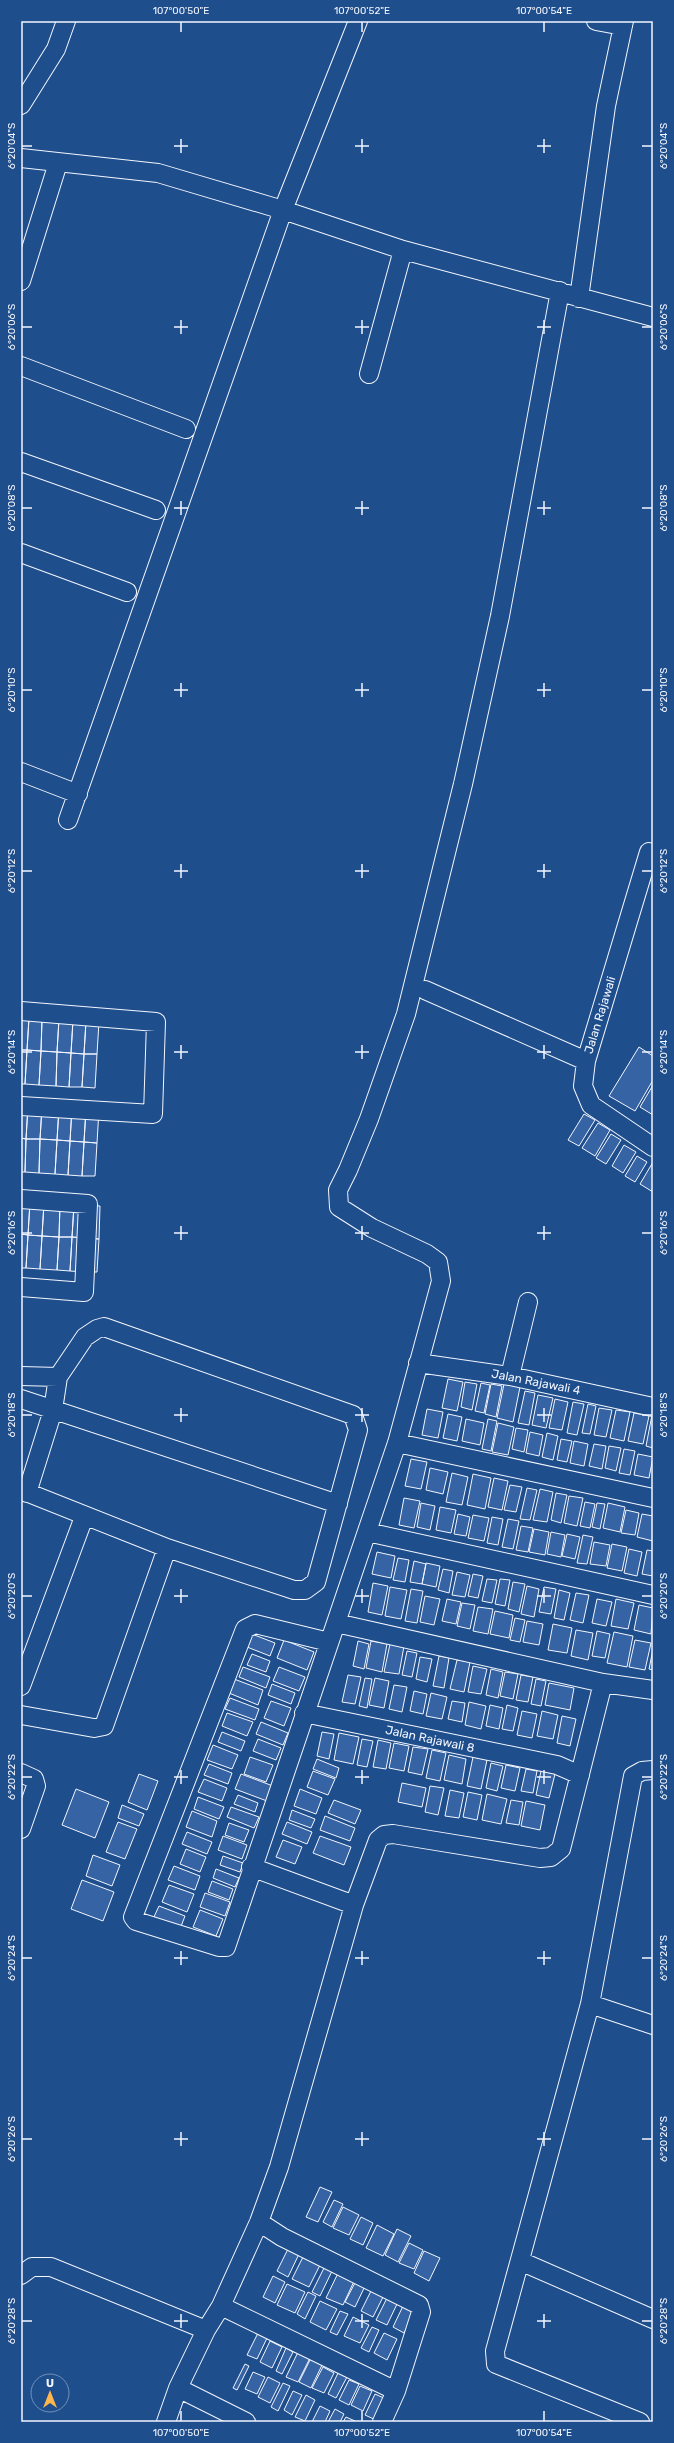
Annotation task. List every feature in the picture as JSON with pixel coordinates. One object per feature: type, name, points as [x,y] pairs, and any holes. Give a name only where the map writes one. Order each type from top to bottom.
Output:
[{"type":"street","points":[[21,105],[56,49],[66,21]]},
{"type":"street","points":[[68,820],[283,210],[358,21]]},
{"type":"street","points":[[579,298],[606,106],[623,24],[596,21]]},
{"type":"street","points":[[21,158],[158,174],[283,210],[403,250],[653,317]]},
{"type":"street","points":[[21,280],[58,163]]},
{"type":"street","points":[[368,374],[403,250]]},
{"type":"street","points":[[329,1642],[255,1624],[245,1629],[135,1910],[134,1919],[223,1948],[226,1946],[251,1867],[336,1623],[397,1443],[441,1281],[438,1262],[427,1254],[372,1228],[339,1207],[338,1190],[366,1126],[406,1014],[463,784],[500,616],[560,291]]},
{"type":"street","points":[[21,366],[186,429]]},
{"type":"street","points":[[21,462],[156,510]]},
{"type":"street","points":[[21,553],[127,592]]},
{"type":"street","points":[[21,772],[78,794]]},
{"type":"street","name":"Jalan Rajawali","points":[[649,852],[586,1061],[583,1086],[591,1106],[653,1148]]},
{"type":"street","points":[[425,990],[586,1061]]},
{"type":"street","points":[[21,1011],[156,1022],[153,1114],[21,1106]]},
{"type":"street","points":[[21,1199],[88,1204],[84,1292],[21,1287]]},
{"type":"street","points":[[510,1376],[528,1302]]},
{"type":"street","points":[[104,1327],[353,1415],[358,1430],[316,1582],[305,1590],[294,1590],[168,1548],[84,1517],[24,1492],[53,1410],[58,1377],[85,1337],[97,1329],[104,1327]]},
{"type":"street","name":"Jalan Rajawali 4","points":[[418,1363],[510,1376],[653,1406]]},
{"type":"street","points":[[21,1376],[58,1377]]},
{"type":"street","points":[[21,1400],[338,1504]]},
{"type":"street","points":[[397,1443],[653,1498]]},
{"type":"street","points":[[21,1686],[84,1517]]},
{"type":"street","points":[[367,1532],[653,1595]]},
{"type":"street","points":[[21,1715],[94,1728],[104,1726],[168,1548]]},
{"type":"street","points":[[336,1623],[603,1683],[653,1690]]},
{"type":"street","points":[[166,2422],[178,2388],[206,2330],[221,2306],[258,2222],[279,2167],[354,1905],[378,1840],[384,1835],[393,1834],[540,1858],[551,1857],[561,1849],[603,1683]]},
{"type":"street","name":"Jalan Rajawali 8","points":[[304,1713],[557,1766],[580,1775]]},
{"type":"street","points":[[640,2422],[496,2364],[494,2351],[590,2004],[633,1776],[642,1771],[653,1770]]},
{"type":"street","points":[[21,1773],[34,1779],[36,1786],[21,1829]]},
{"type":"street","points":[[251,1867],[354,1905]]},
{"type":"street","points":[[590,2004],[653,2025]]},
{"type":"street","points":[[258,2222],[282,2236],[420,2305],[421,2312],[396,2392],[382,2422]]},
{"type":"street","points":[[520,2261],[653,2319]]},
{"type":"street","points":[[21,2275],[32,2267],[40,2265],[51,2266],[206,2330]]},
{"type":"street","points":[[221,2306],[396,2392]]},
{"type":"street","points":[[178,2388],[246,2422]]},
{"type":"building","points":[[21,1017],[29,1018],[27,1050],[21,1050]]},
{"type":"building","points":[[29,1018],[42,1019],[41,1051],[27,1050]]},
{"type":"building","points":[[42,1019],[59,1019],[57,1052],[41,1051]]},
{"type":"building","points":[[59,1019],[73,1020],[71,1053],[57,1052]]},
{"type":"building","points":[[73,1020],[86,1021],[84,1054],[71,1053]]},
{"type":"building","points":[[86,1021],[99,1022],[97,1054],[84,1054]]},
{"type":"building","points":[[639,1047],[653,1056],[653,1080],[635,1111],[609,1096]]},
{"type":"building","points":[[21,1050],[27,1050],[25,1084],[21,1084]]},
{"type":"building","points":[[27,1050],[41,1051],[39,1085],[25,1084]]},
{"type":"building","points":[[41,1051],[57,1052],[56,1086],[39,1085]]},
{"type":"building","points":[[57,1052],[71,1053],[69,1087],[56,1086]]},
{"type":"building","points":[[71,1053],[84,1054],[82,1087],[69,1087]]},
{"type":"building","points":[[84,1054],[97,1054],[95,1088],[82,1087]]},
{"type":"building","points":[[653,1085],[653,1115],[640,1107]]},
{"type":"building","points":[[21,1106],[28,1106],[26,1139],[21,1138]]},
{"type":"building","points":[[28,1106],[42,1107],[40,1139],[26,1139]]},
{"type":"building","points":[[42,1107],[59,1108],[57,1140],[40,1139]]},
{"type":"building","points":[[59,1108],[72,1108],[70,1141],[57,1140]]},
{"type":"building","points":[[72,1108],[86,1109],[84,1142],[70,1141]]},
{"type":"building","points":[[86,1109],[99,1110],[97,1143],[84,1142]]},
{"type":"building","points":[[584,1114],[595,1120],[579,1146],[568,1140]]},
{"type":"building","points":[[598,1123],[610,1130],[595,1156],[582,1148]]},
{"type":"building","points":[[611,1134],[621,1140],[606,1164],[596,1158]]},
{"type":"building","points":[[21,1138],[26,1139],[25,1172],[21,1172]]},
{"type":"building","points":[[26,1139],[40,1139],[39,1173],[25,1172]]},
{"type":"building","points":[[40,1139],[57,1140],[55,1174],[39,1173]]},
{"type":"building","points":[[57,1140],[70,1141],[68,1175],[55,1174]]},
{"type":"building","points":[[70,1141],[84,1142],[82,1176],[68,1175]]},
{"type":"building","points":[[84,1142],[97,1143],[95,1176],[82,1176]]},
{"type":"building","points":[[624,1145],[636,1152],[623,1173],[612,1166]]},
{"type":"building","points":[[637,1156],[647,1162],[635,1182],[625,1176]]},
{"type":"building","points":[[653,1162],[653,1192],[640,1184]]},
{"type":"building","points":[[21,1202],[30,1202],[28,1235],[21,1234]]},
{"type":"building","points":[[30,1202],[44,1203],[42,1236],[28,1235]]},
{"type":"building","points":[[44,1203],[60,1204],[59,1237],[42,1236]]},
{"type":"building","points":[[60,1204],[74,1205],[72,1237],[59,1237]]},
{"type":"building","points":[[74,1205],[87,1205],[85,1238],[72,1237]]},
{"type":"building","points":[[87,1205],[100,1206],[99,1239],[85,1238]]},
{"type":"building","points":[[21,1234],[28,1235],[26,1268],[21,1268]]},
{"type":"building","points":[[28,1235],[42,1236],[40,1269],[26,1268]]},
{"type":"building","points":[[42,1236],[59,1237],[57,1270],[40,1269]]},
{"type":"building","points":[[59,1237],[72,1237],[70,1271],[57,1270]]},
{"type":"building","points":[[72,1237],[85,1238],[84,1272],[70,1271]]},
{"type":"building","points":[[85,1238],[99,1239],[97,1272],[84,1272]]},
{"type":"building","points":[[448,1379],[463,1382],[457,1411],[442,1408]]},
{"type":"building","points":[[465,1382],[477,1384],[472,1410],[461,1407]]},
{"type":"building","points":[[481,1383],[490,1385],[484,1413],[475,1411]]},
{"type":"building","points":[[491,1384],[502,1386],[496,1417],[485,1414]]},
{"type":"building","points":[[504,1384],[520,1387],[513,1422],[497,1418]]},
{"type":"building","points":[[525,1391],[535,1393],[529,1425],[518,1423]]},
{"type":"building","points":[[538,1395],[553,1398],[546,1428],[532,1425]]},
{"type":"building","points":[[555,1399],[568,1402],[562,1430],[549,1428]]},
{"type":"building","points":[[573,1402],[584,1404],[577,1435],[567,1433]]},
{"type":"building","points":[[588,1404],[596,1406],[590,1434],[582,1433]]},
{"type":"building","points":[[599,1408],[612,1410],[606,1437],[594,1435]]},
{"type":"building","points":[[427,1409],[443,1412],[438,1438],[422,1435]]},
{"type":"building","points":[[616,1410],[630,1412],[624,1441],[610,1438]]},
{"type":"building","points":[[634,1413],[649,1416],[643,1444],[628,1441]]},
{"type":"building","points":[[448,1414],[462,1417],[457,1441],[443,1438]]},
{"type":"building","points":[[653,1415],[653,1448],[646,1446]]},
{"type":"building","points":[[466,1419],[484,1423],[480,1445],[462,1441]]},
{"type":"building","points":[[488,1419],[497,1421],[491,1451],[482,1449]]},
{"type":"building","points":[[498,1423],[514,1427],[508,1455],[492,1452]]},
{"type":"building","points":[[516,1428],[528,1430],[524,1452],[512,1449]]},
{"type":"building","points":[[530,1432],[543,1435],[539,1456],[526,1453]]},
{"type":"building","points":[[547,1433],[558,1436],[553,1460],[542,1457]]},
{"type":"building","points":[[561,1439],[572,1441],[567,1462],[557,1460]]},
{"type":"building","points":[[574,1441],[588,1444],[584,1466],[570,1463]]},
{"type":"building","points":[[594,1444],[606,1446],[602,1469],[589,1466]]},
{"type":"building","points":[[609,1446],[621,1448],[616,1471],[605,1468]]},
{"type":"building","points":[[624,1449],[635,1451],[630,1475],[619,1473]]},
{"type":"building","points":[[638,1454],[653,1457],[649,1478],[634,1475]]},
{"type":"building","points":[[411,1459],[427,1462],[421,1489],[405,1486]]},
{"type":"building","points":[[430,1468],[448,1472],[443,1494],[426,1490]]},
{"type":"building","points":[[452,1473],[468,1477],[462,1505],[446,1502]]},
{"type":"building","points":[[473,1474],[491,1478],[485,1509],[467,1505]]},
{"type":"building","points":[[494,1478],[508,1481],[502,1510],[488,1507]]},
{"type":"building","points":[[510,1485],[522,1487],[516,1512],[504,1510]]},
{"type":"building","points":[[527,1488],[537,1490],[530,1520],[520,1519]]},
{"type":"building","points":[[540,1489],[553,1492],[547,1522],[533,1520]]},
{"type":"building","points":[[556,1493],[567,1495],[561,1523],[551,1520]]},
{"type":"building","points":[[569,1496],[583,1498],[577,1526],[564,1523]]},
{"type":"building","points":[[404,1498],[420,1501],[414,1528],[399,1525]]},
{"type":"building","points":[[585,1502],[595,1504],[590,1528],[580,1526]]},
{"type":"building","points":[[421,1503],[435,1506],[430,1530],[417,1527]]},
{"type":"building","points":[[597,1503],[605,1504],[600,1529],[592,1527]]},
{"type":"building","points":[[608,1503],[625,1507],[620,1532],[603,1528]]},
{"type":"building","points":[[440,1507],[456,1510],[451,1533],[436,1530]]},
{"type":"building","points":[[626,1510],[639,1513],[635,1535],[621,1533]]},
{"type":"building","points":[[458,1514],[470,1517],[466,1536],[454,1534]]},
{"type":"building","points":[[642,1514],[653,1516],[653,1541],[637,1537]]},
{"type":"building","points":[[473,1515],[489,1518],[484,1541],[468,1538]]},
{"type":"building","points":[[492,1517],[503,1519],[498,1545],[487,1543]]},
{"type":"building","points":[[508,1519],[519,1521],[513,1549],[502,1547]]},
{"type":"building","points":[[521,1526],[533,1528],[528,1552],[516,1550]]},
{"type":"building","points":[[534,1529],[549,1532],[545,1555],[529,1552]]},
{"type":"building","points":[[551,1532],[565,1535],[561,1557],[547,1554]]},
{"type":"building","points":[[567,1534],[580,1537],[575,1559],[562,1556]]},
{"type":"building","points":[[583,1535],[593,1537],[587,1564],[577,1563]]},
{"type":"building","points":[[594,1542],[610,1545],[606,1566],[590,1564]]},
{"type":"building","points":[[612,1544],[627,1547],[622,1571],[607,1568]]},
{"type":"building","points":[[629,1549],[642,1552],[637,1576],[624,1573]]},
{"type":"building","points":[[647,1550],[653,1551],[653,1576],[642,1574]]},
{"type":"building","points":[[377,1552],[395,1556],[391,1578],[372,1574]]},
{"type":"building","points":[[398,1558],[409,1560],[405,1582],[393,1580]]},
{"type":"building","points":[[414,1561],[426,1564],[422,1584],[410,1582]]},
{"type":"building","points":[[426,1563],[440,1566],[436,1587],[422,1584]]},
{"type":"building","points":[[443,1569],[453,1571],[449,1593],[438,1590]]},
{"type":"building","points":[[457,1572],[470,1575],[465,1597],[452,1595]]},
{"type":"building","points":[[473,1574],[483,1576],[478,1598],[468,1596]]},
{"type":"building","points":[[487,1579],[497,1580],[492,1603],[482,1601]]},
{"type":"building","points":[[500,1579],[510,1580],[505,1606],[495,1604]]},
{"type":"building","points":[[513,1582],[525,1584],[519,1612],[508,1609]]},
{"type":"building","points":[[373,1583],[388,1586],[382,1615],[368,1612]]},
{"type":"building","points":[[527,1586],[539,1589],[534,1617],[521,1614]]},
{"type":"building","points":[[390,1587],[407,1590],[401,1619],[385,1616]]},
{"type":"building","points":[[544,1587],[556,1589],[551,1614],[539,1612]]},
{"type":"building","points":[[411,1589],[423,1591],[417,1623],[405,1621]]},
{"type":"building","points":[[559,1590],[570,1593],[564,1620],[554,1618]]},
{"type":"building","points":[[576,1593],[589,1595],[583,1623],[570,1620]]},
{"type":"building","points":[[425,1596],[440,1599],[434,1625],[420,1622]]},
{"type":"building","points":[[447,1599],[461,1602],[456,1624],[442,1621]]},
{"type":"building","points":[[597,1599],[612,1602],[606,1626],[592,1623]]},
{"type":"building","points":[[616,1599],[634,1603],[628,1629],[611,1626]]},
{"type":"building","points":[[462,1603],[475,1605],[470,1629],[457,1626]]},
{"type":"building","points":[[639,1605],[653,1608],[651,1634],[634,1630]]},
{"type":"building","points":[[478,1607],[493,1609],[488,1634],[473,1631]]},
{"type":"building","points":[[495,1611],[513,1615],[509,1638],[490,1634]]},
{"type":"building","points":[[515,1618],[525,1620],[520,1642],[510,1640]]},
{"type":"building","points":[[527,1621],[543,1624],[539,1645],[523,1642]]},
{"type":"building","points":[[553,1624],[572,1628],[567,1653],[548,1650]]},
{"type":"building","points":[[576,1630],[593,1633],[588,1660],[571,1656]]},
{"type":"building","points":[[597,1631],[610,1634],[605,1658],[592,1656]]},
{"type":"building","points":[[614,1632],[633,1636],[627,1667],[607,1663]]},
{"type":"building","points":[[252,1634],[275,1643],[270,1656],[247,1647]]},
{"type":"building","points":[[284,1640],[314,1652],[307,1670],[277,1658]]},
{"type":"building","points":[[635,1640],[651,1643],[645,1670],[629,1667]]},
{"type":"building","points":[[358,1641],[369,1644],[364,1669],[353,1666]]},
{"type":"building","points":[[371,1641],[387,1644],[382,1672],[366,1668]]},
{"type":"building","points":[[390,1644],[404,1646],[399,1674],[384,1672]]},
{"type":"building","points":[[653,1649],[653,1670],[649,1669]]},
{"type":"building","points":[[407,1651],[417,1653],[412,1677],[402,1675]]},
{"type":"building","points":[[252,1654],[270,1661],[266,1672],[247,1665]]},
{"type":"building","points":[[439,1656],[449,1658],[444,1688],[433,1686]]},
{"type":"building","points":[[420,1657],[432,1659],[427,1682],[416,1679]]},
{"type":"building","points":[[457,1660],[470,1662],[464,1692],[450,1689]]},
{"type":"building","points":[[473,1666],[487,1669],[481,1694],[468,1692]]},
{"type":"building","points":[[243,1667],[270,1677],[266,1688],[239,1677]]},
{"type":"building","points":[[279,1667],[305,1677],[299,1691],[273,1681]]},
{"type":"building","points":[[491,1669],[503,1672],[498,1698],[486,1695]]},
{"type":"building","points":[[505,1672],[518,1674],[513,1699],[500,1696]]},
{"type":"building","points":[[348,1675],[361,1677],[355,1704],[342,1702]]},
{"type":"building","points":[[521,1675],[533,1677],[528,1702],[516,1700]]},
{"type":"building","points":[[365,1678],[372,1679],[367,1708],[359,1706]]},
{"type":"building","points":[[375,1678],[389,1681],[384,1708],[369,1705]]},
{"type":"building","points":[[234,1679],[263,1690],[258,1705],[229,1693]]},
{"type":"building","points":[[536,1679],[546,1681],[541,1706],[531,1704]]},
{"type":"building","points":[[549,1683],[574,1688],[570,1710],[545,1705]]},
{"type":"building","points":[[272,1684],[295,1693],[291,1704],[268,1695]]},
{"type":"building","points":[[394,1685],[407,1687],[402,1712],[389,1709]]},
{"type":"building","points":[[414,1691],[427,1694],[423,1714],[410,1711]]},
{"type":"building","points":[[431,1693],[447,1697],[442,1719],[426,1716]]},
{"type":"building","points":[[230,1698],[259,1709],[255,1720],[225,1709]]},
{"type":"building","points":[[271,1701],[291,1708],[284,1726],[264,1718]]},
{"type":"building","points":[[452,1701],[465,1703],[462,1722],[448,1719]]},
{"type":"building","points":[[469,1702],[486,1706],[481,1729],[465,1725]]},
{"type":"building","points":[[490,1705],[503,1708],[499,1729],[486,1726]]},
{"type":"building","points":[[507,1705],[518,1708],[513,1731],[502,1729]]},
{"type":"building","points":[[522,1711],[537,1714],[532,1738],[517,1735]]},
{"type":"building","points":[[542,1711],[558,1715],[553,1739],[537,1736]]},
{"type":"building","points":[[227,1713],[253,1722],[247,1736],[222,1726]]},
{"type":"building","points":[[562,1716],[576,1719],[570,1746],[557,1743]]},
{"type":"building","points":[[261,1722],[288,1733],[283,1745],[256,1734]]},
{"type":"building","points":[[222,1732],[245,1741],[241,1751],[218,1742]]},
{"type":"building","points":[[322,1732],[334,1734],[329,1759],[317,1756]]},
{"type":"building","points":[[339,1733],[359,1737],[353,1764],[334,1760]]},
{"type":"building","points":[[258,1739],[281,1748],[276,1760],[253,1751]]},
{"type":"building","points":[[362,1739],[373,1741],[367,1767],[357,1765]]},
{"type":"building","points":[[378,1740],[391,1743],[386,1769],[373,1767]]},
{"type":"building","points":[[394,1743],[409,1746],[404,1771],[389,1768]]},
{"type":"building","points":[[213,1745],[238,1755],[232,1769],[207,1760]]},
{"type":"building","points":[[413,1747],[428,1749],[422,1775],[408,1772]]},
{"type":"building","points":[[432,1750],[446,1753],[440,1781],[426,1778]]},
{"type":"building","points":[[449,1755],[466,1759],[462,1784],[444,1780]]},
{"type":"building","points":[[250,1757],[273,1765],[266,1782],[244,1774]]},
{"type":"building","points":[[473,1757],[487,1760],[481,1789],[467,1786]]},
{"type":"building","points":[[317,1759],[339,1768],[336,1778],[313,1769]]},
{"type":"building","points":[[491,1763],[503,1766],[497,1791],[486,1788]]},
{"type":"building","points":[[209,1764],[232,1773],[228,1784],[204,1775]]},
{"type":"building","points":[[506,1765],[520,1768],[515,1791],[501,1788]]},
{"type":"building","points":[[526,1769],[537,1771],[533,1793],[521,1791]]},
{"type":"building","points":[[313,1771],[335,1779],[328,1795],[307,1787]]},
{"type":"building","points":[[541,1771],[555,1774],[549,1798],[536,1795]]},
{"type":"building","points":[[139,1774],[158,1781],[147,1810],[128,1802]]},
{"type":"building","points":[[241,1774],[273,1786],[267,1801],[235,1789]]},
{"type":"building","points":[[204,1779],[227,1788],[222,1801],[198,1792]]},
{"type":"building","points":[[402,1783],[426,1788],[422,1807],[398,1802]]},
{"type":"building","points":[[430,1786],[444,1788],[438,1815],[425,1812]]},
{"type":"building","points":[[76,1789],[109,1802],[95,1838],[62,1825]]},
{"type":"building","points":[[300,1789],[322,1798],[316,1814],[294,1806]]},
{"type":"building","points":[[450,1790],[464,1793],[459,1818],[445,1816]]},
{"type":"building","points":[[468,1792],[482,1795],[477,1820],[463,1817]]},
{"type":"building","points":[[487,1794],[507,1799],[501,1824],[482,1820]]},
{"type":"building","points":[[238,1795],[258,1803],[255,1812],[234,1804]]},
{"type":"building","points":[[198,1797],[224,1807],[219,1819],[194,1809]]},
{"type":"building","points":[[334,1800],[361,1810],[355,1824],[328,1813]]},
{"type":"building","points":[[511,1800],[523,1802],[519,1825],[506,1823]]},
{"type":"building","points":[[526,1801],[545,1805],[540,1830],[521,1826]]},
{"type":"building","points":[[122,1805],[144,1814],[139,1826],[118,1818]]},
{"type":"building","points":[[231,1807],[259,1817],[254,1828],[227,1817]]},
{"type":"building","points":[[292,1810],[315,1819],[311,1828],[289,1820]]},
{"type":"building","points":[[192,1811],[217,1821],[212,1837],[186,1827]]},
{"type":"building","points":[[325,1816],[355,1828],[350,1841],[320,1830]]},
{"type":"building","points":[[118,1822],[137,1829],[125,1859],[106,1852]]},
{"type":"building","points":[[287,1822],[312,1832],[307,1844],[282,1834]]},
{"type":"building","points":[[229,1823],[249,1830],[244,1842],[225,1835]]},
{"type":"building","points":[[187,1832],[212,1842],[207,1854],[182,1844]]},
{"type":"building","points":[[223,1836],[247,1845],[242,1859],[218,1850]]},
{"type":"building","points":[[320,1836],[351,1847],[344,1865],[313,1853]]},
{"type":"building","points":[[283,1840],[302,1847],[295,1864],[276,1857]]},
{"type":"building","points":[[186,1849],[206,1857],[200,1872],[180,1864]]},
{"type":"building","points":[[93,1855],[120,1865],[112,1886],[86,1876]]},
{"type":"building","points":[[223,1856],[243,1863],[240,1872],[220,1865]]},
{"type":"building","points":[[174,1866],[200,1876],[195,1890],[168,1880]]},
{"type":"building","points":[[216,1869],[239,1878],[235,1887],[213,1878]]},
{"type":"building","points":[[82,1880],[114,1892],[103,1921],[71,1909]]},
{"type":"building","points":[[212,1881],[233,1889],[229,1900],[208,1892]]},
{"type":"building","points":[[169,1885],[194,1894],[187,1912],[162,1902]]},
{"type":"building","points":[[205,1893],[230,1902],[225,1916],[200,1907]]},
{"type":"building","points":[[159,1906],[185,1916],[180,1929],[153,1919]]},
{"type":"building","points":[[200,1910],[223,1919],[216,1936],[193,1927]]},
{"type":"building","points":[[320,2187],[332,2192],[318,2222],[306,2217]]},
{"type":"building","points":[[334,2200],[343,2204],[332,2227],[323,2222]]},
{"type":"building","points":[[343,2207],[359,2215],[349,2235],[333,2228]]},
{"type":"building","points":[[361,2217],[373,2223],[363,2245],[350,2239]]},
{"type":"building","points":[[377,2225],[394,2234],[383,2256],[366,2248]]},
{"type":"building","points":[[397,2229],[411,2236],[398,2262],[385,2255]]},
{"type":"building","points":[[409,2243],[423,2250],[414,2269],[399,2263]]},
{"type":"building","points":[[289,2247],[300,2252],[288,2277],[277,2271]]},
{"type":"building","points":[[424,2251],[440,2258],[429,2281],[414,2273]]},
{"type":"building","points":[[304,2255],[321,2263],[309,2287],[292,2279]]},
{"type":"building","points":[[326,2264],[334,2267],[320,2296],[312,2292]]},
{"type":"building","points":[[340,2269],[356,2277],[343,2305],[326,2298]]},
{"type":"building","points":[[273,2276],[285,2282],[275,2303],[263,2297]]},
{"type":"building","points":[[357,2279],[366,2284],[355,2307],[345,2302]]},
{"type":"building","points":[[287,2284],[305,2292],[295,2313],[277,2305]]},
{"type":"building","points":[[371,2291],[383,2297],[373,2317],[361,2311]]},
{"type":"building","points":[[308,2292],[316,2296],[305,2319],[297,2314]]},
{"type":"building","points":[[387,2298],[398,2302],[387,2325],[376,2320]]},
{"type":"building","points":[[320,2301],[337,2309],[326,2330],[310,2322]]},
{"type":"building","points":[[403,2306],[415,2312],[404,2333],[393,2327]]},
{"type":"building","points":[[340,2311],[348,2314],[337,2335],[330,2332]]},
{"type":"building","points":[[353,2317],[369,2325],[360,2343],[344,2336]]},
{"type":"building","points":[[372,2327],[379,2330],[369,2352],[361,2348]]},
{"type":"building","points":[[259,2331],[268,2336],[257,2359],[247,2355]]},
{"type":"building","points":[[384,2333],[397,2339],[387,2360],[374,2353]]},
{"type":"building","points":[[270,2341],[282,2347],[272,2368],[260,2362]]},
{"type":"building","points":[[286,2348],[293,2352],[282,2374],[276,2371]]},
{"type":"building","points":[[298,2352],[310,2358],[298,2382],[286,2377]]},
{"type":"building","points":[[311,2358],[323,2363],[311,2388],[299,2382]]},
{"type":"building","points":[[245,2364],[249,2366],[237,2390],[233,2388]]},
{"type":"building","points":[[323,2367],[334,2373],[324,2393],[312,2388]]},
{"type":"building","points":[[253,2372],[265,2377],[257,2394],[245,2389]]},
{"type":"building","points":[[338,2373],[347,2377],[336,2398],[328,2394]]},
{"type":"building","points":[[268,2377],[280,2383],[270,2403],[258,2397]]},
{"type":"building","points":[[349,2380],[359,2384],[349,2405],[339,2400]]},
{"type":"building","points":[[283,2383],[290,2386],[278,2411],[271,2407]]},
{"type":"building","points":[[360,2386],[372,2391],[363,2411],[351,2405]]},
{"type":"building","points":[[293,2391],[302,2395],[292,2415],[284,2410]]},
{"type":"building","points":[[375,2394],[388,2400],[378,2421],[365,2415]]},
{"type":"building","points":[[306,2395],[315,2400],[305,2421],[295,2417]]},
{"type":"building","points":[[320,2406],[330,2411],[325,2422],[312,2422]]},
{"type":"building","points":[[335,2409],[344,2414],[340,2422],[328,2422]]},
{"type":"building","points":[[346,2417],[355,2421],[355,2422],[343,2422]]}]
